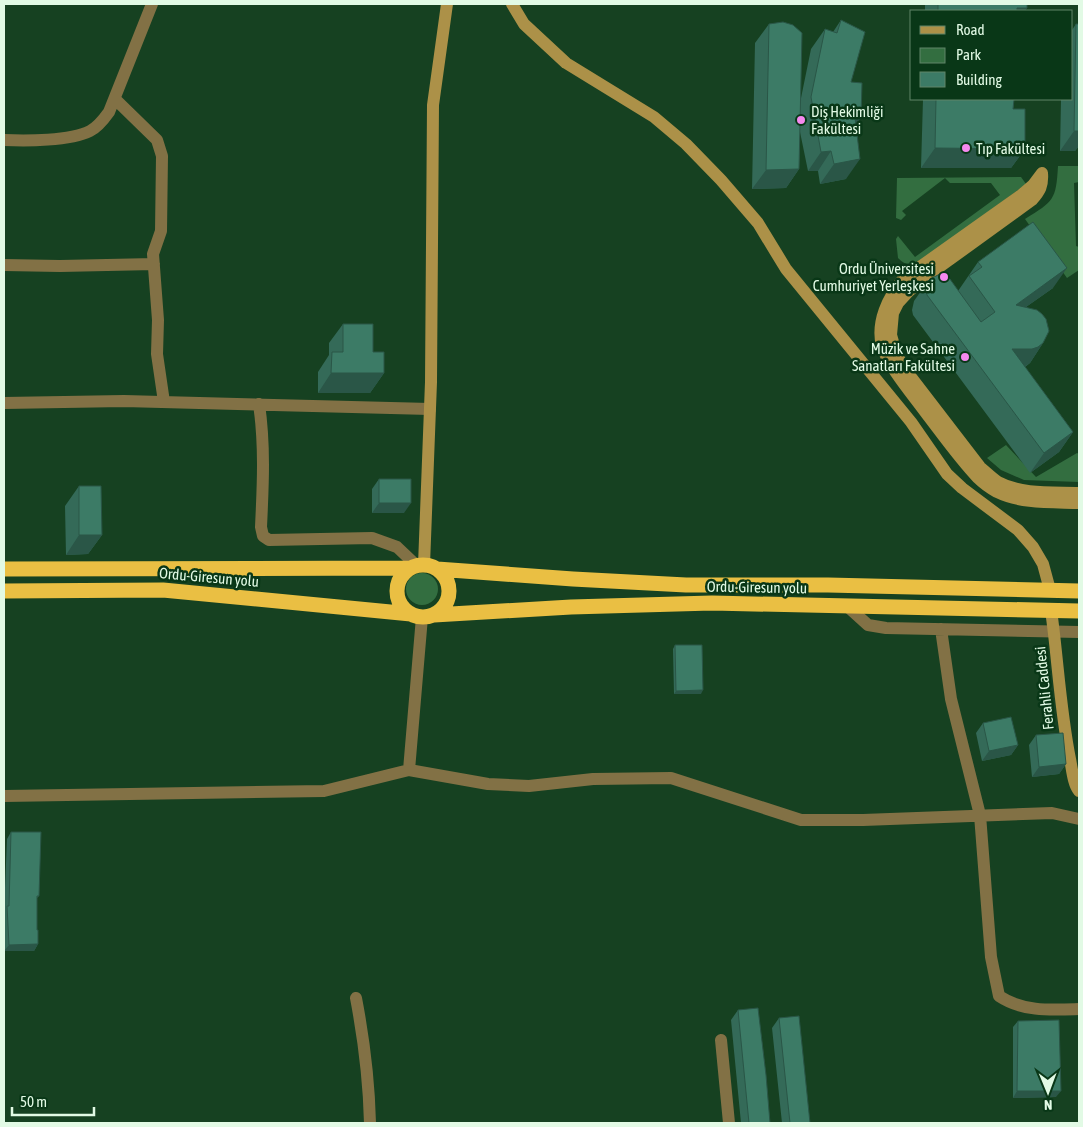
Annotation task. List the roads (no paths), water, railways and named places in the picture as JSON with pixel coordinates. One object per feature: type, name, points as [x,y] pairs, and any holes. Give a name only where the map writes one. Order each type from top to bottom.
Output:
[{"type":"highway","name":"Ordu-Giresun yolu","points":[[4,569],[422,567],[574,579],[686,585],[828,585],[1079,591]]},
{"type":"highway","points":[[422,567],[443,574],[449,589],[449,597],[440,611],[422,615],[404,608],[399,601],[397,592],[398,582],[403,574],[422,567]]},
{"type":"highway","name":"Ordu-Giresun yolu","points":[[4,591],[162,590],[422,615],[571,607],[712,603],[1079,611]]},
{"type":"street","points":[[4,140],[66,137],[90,131],[100,124],[109,112],[115,99],[152,4]]},
{"type":"street","points":[[422,567],[430,409],[433,104],[447,4]]},
{"type":"street","points":[[512,4],[524,24],[566,63],[654,117],[686,144],[721,180],[758,224],[786,269],[911,422],[947,474],[962,488],[1018,530],[1033,547],[1043,564],[1050,590]]},
{"type":"street","points":[[115,99],[157,140],[162,156],[161,231],[153,254],[158,320],[157,354],[164,402]]},
{"type":"street","points":[[1079,493],[1020,489],[998,482],[980,467],[907,372],[897,356],[891,335],[893,313],[898,302],[938,268],[1032,200],[1043,185],[1042,173],[1033,185],[1020,196],[903,279],[895,289],[882,318],[882,344],[886,355],[906,387],[965,464],[989,488],[1011,497],[1036,501],[1079,503]]},
{"type":"street","points":[[4,265],[154,264]]},
{"type":"street","points":[[4,403],[124,401],[430,409]]},
{"type":"street","points":[[259,404],[264,462],[261,527],[263,536],[269,540],[372,538],[397,547],[422,567]]},
{"type":"street","points":[[847,606],[868,625],[886,628],[1079,632]]},
{"type":"street","name":"Ferahli Caddesi","points":[[1051,610],[1062,722],[1072,770],[1079,791]]},
{"type":"street","points":[[409,770],[422,615]]},
{"type":"street","points":[[941,629],[951,699],[980,815],[991,957],[998,996],[1010,1004],[1047,1011],[1079,1008]]},
{"type":"street","points":[[4,796],[324,791],[409,770],[488,784],[529,786],[593,779],[671,778],[801,820],[862,820],[1052,813],[1079,819]]},
{"type":"street","points":[[356,998],[368,1079],[370,1123]]},
{"type":"street","points":[[721,1040],[729,1123]]},
{"type":"place","name":"Diş Hekimliği Fakültesi","points":[[801,120]]},
{"type":"place","name":"Tıp Fakültesi","points":[[966,148]]},
{"type":"place","name":"Ordu Üniversitesi Cumhuriyet Yerleşkesi","points":[[944,277]]},
{"type":"place","name":"Müzik ve Sahne Sanatları Fakültesi","points":[[965,357]]}]
